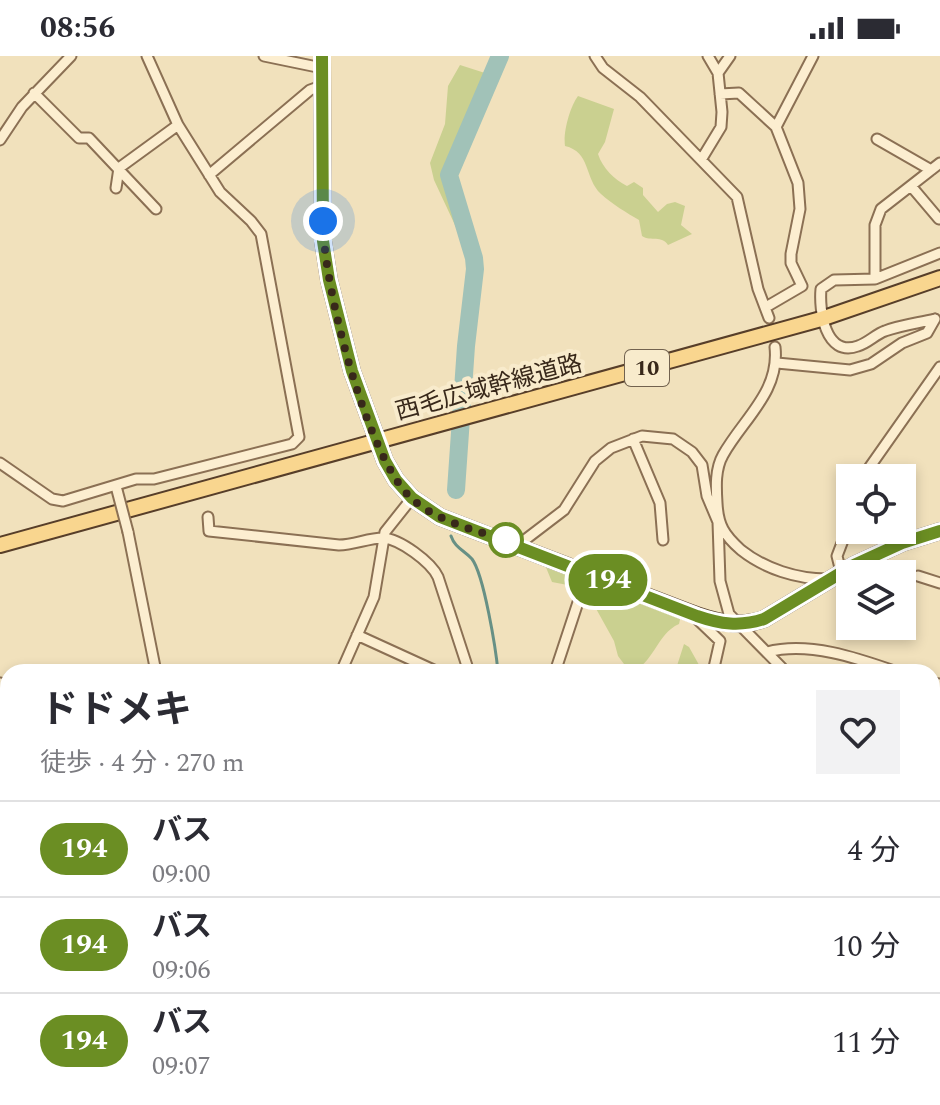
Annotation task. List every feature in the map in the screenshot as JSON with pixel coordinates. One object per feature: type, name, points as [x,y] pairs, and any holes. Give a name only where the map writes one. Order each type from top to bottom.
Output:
[{"type":"main road","points":[[322,62],[325,261],[352,371],[376,441],[396,480],[412,498],[440,517],[522,546],[697,616],[740,624],[753,623],[777,612],[834,576],[902,543],[939,533]]},
{"type":"main road","name":"西毛広域幹線道路","points":[[0,545],[821,319],[940,278]]},
{"type":"street","points":[[1,137],[34,93],[71,56]]},
{"type":"street","points":[[0,463],[52,499],[63,501],[116,488],[136,479],[154,479],[292,444],[299,437],[263,239],[257,228],[220,192],[209,175],[178,125],[147,56]]},
{"type":"street","points":[[264,56],[322,62]]},
{"type":"street","points":[[595,56],[603,68],[640,97],[737,197],[758,289],[769,318]]},
{"type":"street","points":[[701,160],[721,127],[718,73],[708,56]]},
{"type":"street","points":[[718,73],[730,56]]},
{"type":"street","points":[[776,127],[813,56]]},
{"type":"street","points":[[209,175],[310,90],[321,86]]},
{"type":"street","points":[[34,93],[79,138],[89,138],[156,209]]},
{"type":"street","points":[[720,94],[739,93],[776,127],[798,183],[800,209],[791,263],[802,286],[766,307]]},
{"type":"street","points":[[116,188],[119,168],[178,125]]},
{"type":"street","points":[[875,279],[877,216],[881,209],[936,167],[877,139]]},
{"type":"street","points":[[911,186],[939,219]]},
{"type":"street","points":[[777,363],[861,369],[902,343],[927,333],[935,319],[884,331],[857,347],[847,348],[836,344],[821,319],[821,289],[834,280],[875,279],[940,253]]},
{"type":"street","points":[[775,347],[777,363],[771,383],[722,456],[717,472],[720,581],[724,602],[729,614],[778,664]]},
{"type":"street","points":[[872,464],[940,367]]},
{"type":"street","points":[[522,546],[526,539],[564,510],[595,461],[611,448],[633,439],[659,436],[673,439],[692,452],[702,465],[707,496],[718,522],[731,541],[765,565],[789,575],[834,576],[842,544]]},
{"type":"street","points":[[633,439],[660,503],[663,540]]},
{"type":"street","points":[[116,488],[154,664]]},
{"type":"street","points":[[344,664],[374,597],[385,532],[412,498]]},
{"type":"street","points":[[208,517],[209,531],[339,545],[384,538],[420,555],[435,570],[466,664]]},
{"type":"street","points":[[558,664],[588,572]]},
{"type":"street","points":[[918,576],[940,583]]},
{"type":"street","points":[[697,616],[698,621],[720,641],[715,664]]},
{"type":"street","points":[[357,635],[420,664]]},
{"type":"street","points":[[767,652],[780,648],[810,650],[848,656],[872,664]]},
{"type":"green space","points":[[460,65],[485,73],[485,103],[459,163],[455,181],[471,237],[468,240],[461,238],[434,180],[430,163],[445,124],[448,86]]},
{"type":"green space","points":[[578,96],[614,109],[605,142],[598,154],[606,169],[627,186],[634,182],[643,188],[643,195],[658,212],[675,202],[685,206],[681,225],[692,234],[668,245],[663,240],[645,238],[639,220],[596,188],[579,154],[565,146],[568,120]]},
{"type":"green space","points":[[545,565],[681,615],[679,624],[665,635],[645,663],[624,664],[589,596],[578,587],[552,582]]},
{"type":"green space","points":[[684,644],[699,664],[678,664]]},
{"type":"waterway","points":[[456,490],[475,269],[449,175],[500,56]]},
{"type":"waterway","points":[[451,536],[472,559],[481,580],[497,664]]},
{"type":"bus line","name":"194","points":[[322,56],[323,241],[329,280],[352,371],[376,441],[401,488],[422,507],[440,517],[522,546],[697,616],[728,624],[753,623],[764,619],[854,565],[902,543],[940,531]]},
{"type":"route","points":[[323,221],[325,261],[352,371],[385,461],[401,488],[422,507],[440,517],[506,540]]}]
